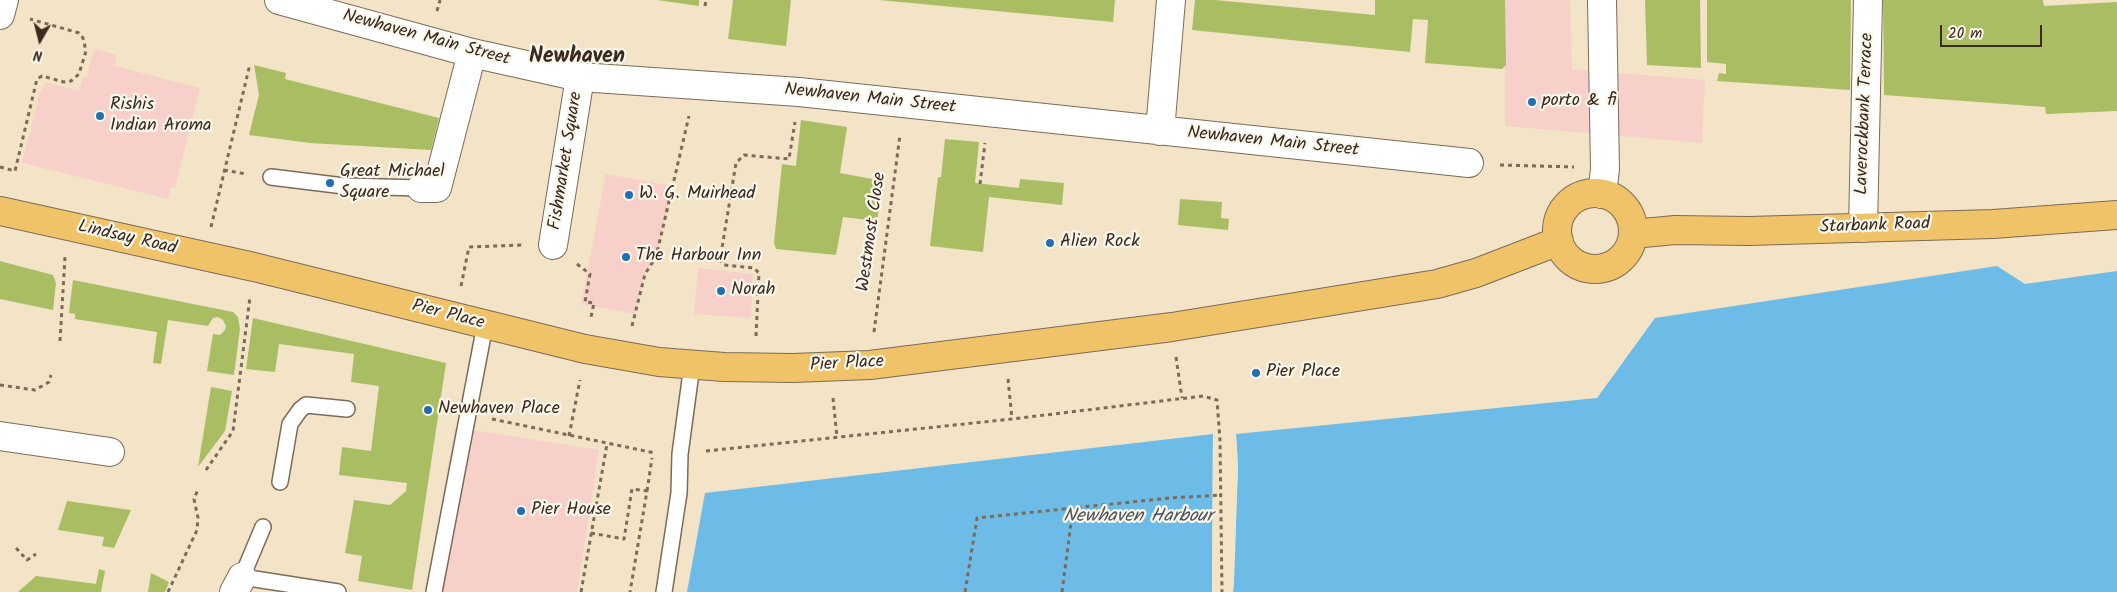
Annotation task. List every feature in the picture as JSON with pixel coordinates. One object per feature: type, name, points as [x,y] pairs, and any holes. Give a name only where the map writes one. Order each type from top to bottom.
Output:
[{"type":"main road","points":[[1603,181],[1614,199],[1625,208],[1631,220],[1633,234],[1630,246],[1622,258],[1611,265],[1599,269],[1573,262],[1564,253],[1558,240],[1557,226],[1567,205],[1587,194],[1603,181]]},
{"type":"main road","name":"Lindsay Road","points":[[0,211],[254,267]]},
{"type":"main road","name":"Starbank Road","points":[[1633,234],[1675,230],[1749,231],[1994,224],[2117,215]]},
{"type":"main road","name":"Pier Place","points":[[254,267],[485,326],[624,356],[692,365],[830,367],[870,365],[1172,327],[1437,284],[1485,270],[1558,240]]},
{"type":"street","name":"Newhaven Main Street","points":[[279,0],[472,53],[580,77],[799,92],[1469,163]]},
{"type":"street","points":[[1160,131],[1171,0]]},
{"type":"street","points":[[1602,0],[1603,181]]},
{"type":"street","name":"Laverockbank Terrace","points":[[1863,228],[1868,0]]},
{"type":"street","points":[[421,188],[437,188],[472,53]]},
{"type":"street","name":"Fishmarket Square","points":[[553,245],[580,77]]},
{"type":"street","points":[[0,436],[110,452]]},
{"type":"lane","points":[[272,177],[344,186],[421,188]]},
{"type":"lane","points":[[434,592],[485,326]]},
{"type":"lane","points":[[664,592],[679,493],[680,454],[692,365]]},
{"type":"lane","points":[[280,482],[290,424],[300,410],[306,405],[348,409]]},
{"type":"lane","points":[[263,527],[238,584],[338,592]]},
{"type":"path","points":[[706,0],[706,6]]},
{"type":"path","points":[[0,167],[15,171],[37,79],[42,76],[64,82],[71,81],[79,74],[86,50],[83,38],[79,33],[2,9]]},
{"type":"path","points":[[203,256],[250,64]]},
{"type":"path","points":[[624,356],[645,274],[656,257],[696,85]]},
{"type":"path","points":[[754,367],[759,273],[754,268],[724,265],[720,260],[736,163],[744,155],[789,159],[799,92]]},
{"type":"path","name":"Westmost Close","points":[[870,365],[904,103]]},
{"type":"path","points":[[980,184],[987,112]]},
{"type":"path","points":[[1469,163],[1603,181]]},
{"type":"path","points":[[60,341],[67,226]]},
{"type":"path","points":[[455,317],[468,247],[553,245],[590,274],[585,302],[594,303],[569,436]]},
{"type":"path","points":[[206,470],[232,431],[254,267]]},
{"type":"path","points":[[1172,327],[1182,398]]},
{"type":"path","points":[[1004,349],[1012,419]]},
{"type":"path","points":[[830,367],[837,437]]},
{"type":"path","points":[[0,385],[35,390],[49,382],[51,375]]},
{"type":"path","points":[[467,414],[607,444],[653,452],[680,454],[1012,419],[1203,396],[1217,400],[1221,495],[1222,592]]},
{"type":"path","points":[[581,592],[607,444]]},
{"type":"path","points":[[630,592],[653,452]]},
{"type":"path","points":[[168,592],[197,530],[198,518],[194,499],[198,489]]},
{"type":"path","points":[[591,533],[624,539],[632,489],[647,491]]},
{"type":"path","points":[[965,592],[977,518],[1170,498],[1221,495]]},
{"type":"path","points":[[1062,592],[1073,508]]},
{"type":"path","points":[[16,548],[27,560],[36,554]]},
{"type":"shaded area","points":[[1505,0],[1570,0],[1572,69],[1705,80],[1702,143],[1505,126]]},
{"type":"shaded area","points":[[94,49],[117,55],[115,66],[200,88],[175,188],[171,188],[168,199],[22,163],[40,92],[42,92],[45,82],[79,91],[83,77],[87,77]]},
{"type":"shaded area","points":[[606,174],[673,186],[656,257],[645,274],[635,314],[581,304]]},
{"type":"shaded area","points":[[698,268],[753,274],[751,318],[694,314]]},
{"type":"shaded area","points":[[455,427],[599,450],[577,592],[426,592]]},
{"type":"green space","points":[[657,0],[699,0],[699,6]]},
{"type":"green space","points":[[733,0],[791,0],[786,46],[728,39]]},
{"type":"green space","points":[[879,0],[1115,0],[1113,22]]},
{"type":"green space","points":[[1195,0],[1215,0],[1375,15],[1375,0],[1505,0],[1506,65],[1502,69],[1425,63],[1428,20],[1413,19],[1410,52],[1192,30]]},
{"type":"green space","points":[[1645,0],[1700,0],[1701,68],[1647,65]]},
{"type":"green space","points":[[1707,0],[1851,0],[1850,90],[1717,81],[1719,73],[1726,74],[1726,64],[1707,62]]},
{"type":"green space","points":[[1883,0],[2043,0],[2044,6],[2117,2],[2117,111],[2046,114],[2045,107],[1884,95]]},
{"type":"green space","points":[[254,65],[286,73],[285,79],[439,118],[431,150],[310,143],[249,135],[259,95]]},
{"type":"green space","points":[[801,120],[847,127],[840,173],[883,181],[877,221],[843,217],[836,255],[776,249],[774,242],[782,164],[796,166]]},
{"type":"green space","points":[[945,139],[979,142],[975,183],[1019,188],[1020,179],[1064,183],[1062,205],[989,197],[983,252],[930,246],[938,177],[941,177]]},
{"type":"green space","points":[[1180,199],[1222,202],[1221,218],[1229,219],[1228,230],[1178,225]]},
{"type":"green space","points":[[0,261],[53,275],[56,283],[53,310],[0,299]]},
{"type":"green space","points":[[73,280],[233,312],[238,317],[240,329],[234,375],[207,371],[213,334],[220,335],[226,326],[223,320],[218,317],[213,318],[208,326],[168,320],[161,364],[153,363],[157,332],[75,319],[75,314],[69,313]]},
{"type":"green space","points":[[253,318],[446,363],[412,590],[358,581],[362,556],[345,553],[354,500],[390,505],[406,491],[407,483],[339,475],[342,447],[371,451],[379,386],[351,382],[354,354],[279,344],[275,372],[246,369]]},
{"type":"green space","points":[[211,387],[232,391],[225,431],[198,467]]},
{"type":"green space","points":[[67,501],[131,510],[114,548],[102,546],[104,537],[58,530]]},
{"type":"green space","points":[[99,569],[105,571],[101,592],[18,592],[36,576],[96,584]]},
{"type":"green space","points":[[151,573],[169,582],[165,592],[148,592]]},
{"type":"water","points":[[1997,266],[2025,284],[2117,271],[2117,592],[1233,592],[1238,466],[1236,434],[1597,398],[1655,318]]},
{"type":"water","name":"Newhaven Harbour","points":[[1213,434],[1212,592],[687,592],[705,493]]},
{"type":"pier","points":[[1213,434],[1216,434],[1215,592],[1212,592]]},
{"type":"pier","points":[[1233,434],[1236,434],[1238,466],[1234,584],[1233,592],[1231,592],[1235,466]]},
{"type":"place","name":"porto & fi","points":[[1532,102]]},
{"type":"place","name":"Rishis Indian Aroma","points":[[100,116]]},
{"type":"place","name":"Great Michael Square","points":[[330,183]]},
{"type":"place","name":"W. G. Muirhead","points":[[629,195]]},
{"type":"place","name":"Alien Rock","points":[[1050,243]]},
{"type":"place","name":"The Harbour Inn","points":[[626,257]]},
{"type":"place","name":"Norah","points":[[721,291]]},
{"type":"place","name":"Pier Place","points":[[1256,373]]},
{"type":"place","name":"Newhaven Place","points":[[428,410]]},
{"type":"place","name":"Pier House","points":[[521,511]]},
{"type":"district","name":"Newhaven","points":[[577,58]]}]
